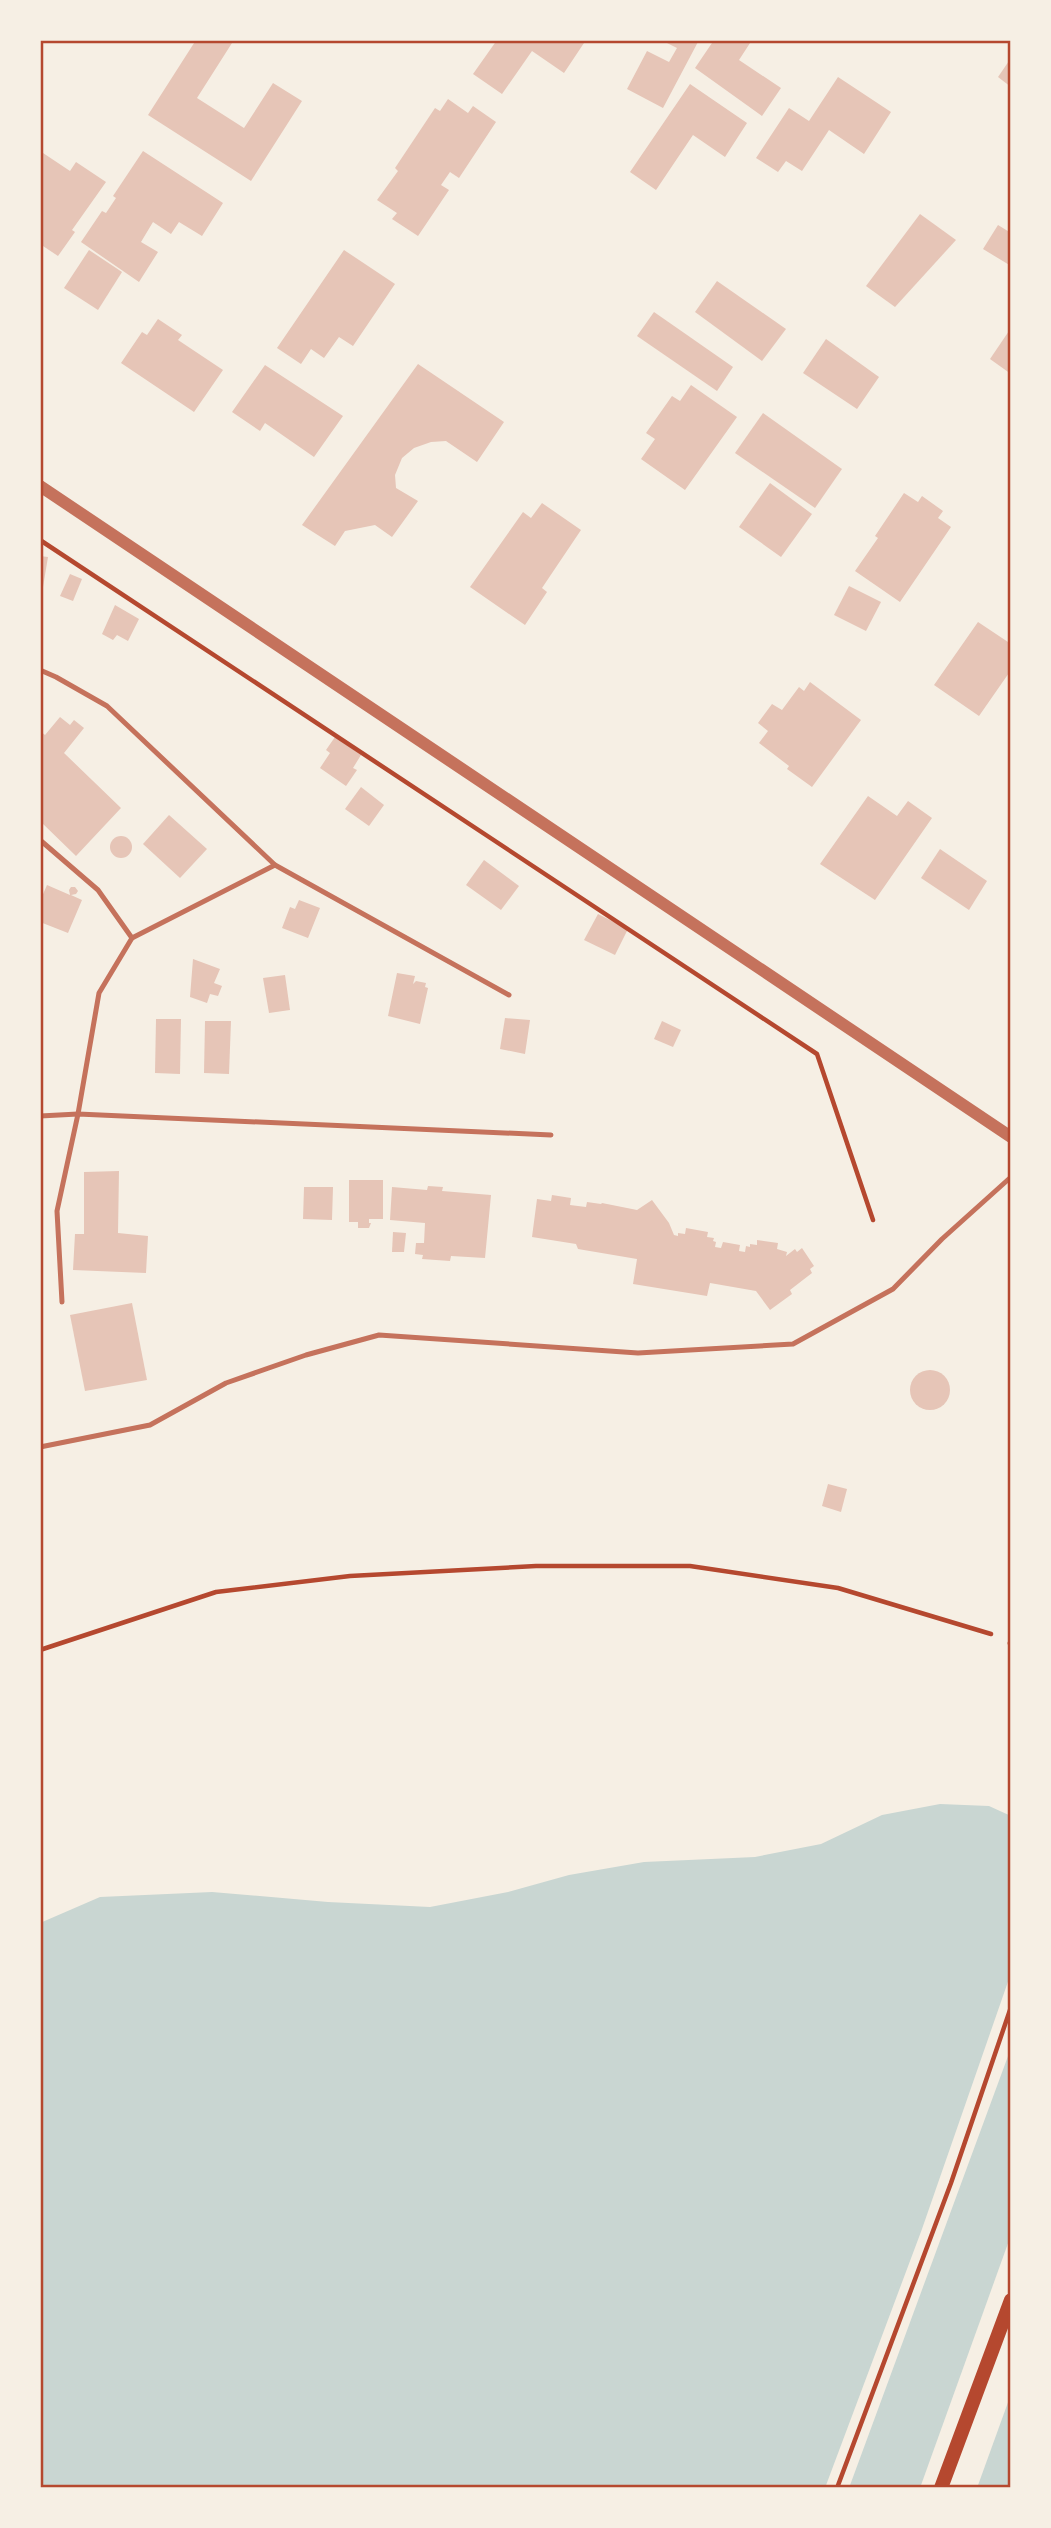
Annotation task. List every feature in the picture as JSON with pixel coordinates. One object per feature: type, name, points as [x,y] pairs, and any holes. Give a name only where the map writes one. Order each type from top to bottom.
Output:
[{"type":"main road","points":[[941,2488],[1011,2300]]},
{"type":"street","points":[[40,486],[1011,1137]]},
{"type":"lane","points":[[40,670],[107,706],[275,865],[509,995]]},
{"type":"lane","points":[[40,840],[98,891],[132,938]]},
{"type":"lane","points":[[62,1302],[57,1211],[78,1114],[99,993],[132,938],[275,865]]},
{"type":"lane","points":[[40,1116],[78,1114],[551,1135]]},
{"type":"lane","points":[[40,1447],[149,1425],[226,1383],[306,1355],[379,1335],[638,1353],[793,1344],[893,1289],[942,1239],[1011,1177]]},
{"type":"path","points":[[40,540],[817,1054],[873,1220]]},
{"type":"path","points":[[40,1650],[216,1592],[351,1576],[536,1566],[690,1566],[838,1588],[983,1630],[1010,1642]]},
{"type":"path","points":[[837,2488],[951,2183],[1011,2007]]},
{"type":"shaded area","points":[[940,1804],[989,1806],[1011,1816],[1011,2488],[40,2488],[40,1923],[100,1897],[212,1892],[430,1907],[508,1892],[569,1875],[644,1862],[755,1857],[821,1844],[882,1815]]},
{"type":"pier","points":[[1011,1973],[1011,2048],[849,2488],[825,2488],[922,2229]]},
{"type":"pier","points":[[1011,2235],[1011,2394],[977,2488],[920,2488]]},
{"type":"building","points":[[196,40],[227,40],[232,43],[197,98],[244,128],[273,83],[302,101],[251,181],[148,115]]},
{"type":"building","points":[[497,40],[586,40],[564,73],[532,51],[502,94],[473,74]]},
{"type":"building","points":[[661,40],[699,40],[663,108],[627,89],[647,51],[669,62],[677,48]]},
{"type":"building","points":[[714,40],[752,40],[739,60],[781,88],[762,116],[695,68]]},
{"type":"building","points":[[1011,58],[1011,87],[998,77]]},
{"type":"building","points":[[838,77],[891,112],[864,154],[829,130],[802,171],[786,161],[778,172],[756,158],[789,108],[809,121]]},
{"type":"building","points":[[690,84],[747,123],[725,157],[693,135],[656,190],[630,172]]},
{"type":"building","points":[[448,99],[468,113],[473,106],[496,122],[459,178],[450,172],[441,185],[449,190],[418,236],[392,219],[397,213],[377,200],[398,171],[395,168],[435,108],[440,111]]},
{"type":"building","points":[[40,151],[70,171],[76,162],[106,182],[72,230],[75,232],[58,256],[40,244]]},
{"type":"building","points":[[143,151],[223,203],[202,236],[179,222],[171,234],[153,222],[141,242],[158,252],[139,282],[81,242],[102,211],[106,213],[116,198],[113,196]]},
{"type":"building","points":[[920,214],[956,240],[895,307],[866,286]]},
{"type":"building","points":[[998,225],[1011,233],[1011,266],[983,249]]},
{"type":"building","points":[[89,250],[122,272],[98,310],[64,288]]},
{"type":"building","points":[[344,250],[395,284],[353,346],[339,337],[324,358],[311,349],[301,364],[277,348]]},
{"type":"building","points":[[717,281],[786,329],[762,361],[695,312]]},
{"type":"building","points":[[654,312],[733,367],[717,391],[637,336]]},
{"type":"building","points":[[158,319],[182,335],[178,340],[223,370],[194,412],[121,363],[142,332],[147,335]]},
{"type":"building","points":[[1011,328],[1011,374],[990,359]]},
{"type":"building","points":[[826,339],[879,377],[857,409],[803,373]]},
{"type":"building","points":[[418,364],[504,422],[477,462],[446,441],[431,442],[414,448],[402,458],[395,475],[396,488],[418,501],[392,537],[375,525],[345,531],[335,546],[302,525]]},
{"type":"building","points":[[265,365],[343,416],[314,457],[265,423],[260,431],[232,412]]},
{"type":"building","points":[[691,385],[737,417],[685,490],[641,459],[655,439],[646,433],[672,396],[680,401]]},
{"type":"building","points":[[763,413],[842,469],[815,508],[735,453]]},
{"type":"building","points":[[770,483],[812,514],[781,557],[739,527]]},
{"type":"building","points":[[904,493],[918,502],[922,496],[943,511],[938,518],[951,527],[900,602],[855,571]]},
{"type":"building","points":[[542,503],[581,530],[542,588],[547,592],[525,625],[470,587],[523,512],[531,518]]},
{"type":"building","points":[[40,556],[48,557],[42,593],[40,593]]},
{"type":"building","points":[[70,574],[82,579],[73,601],[60,596]]},
{"type":"building","points":[[849,586],[881,602],[866,631],[834,615]]},
{"type":"building","points":[[115,605],[139,619],[128,641],[117,635],[113,640],[102,634]]},
{"type":"building","points":[[978,622],[1011,644],[1011,670],[979,716],[934,685]]},
{"type":"building","points":[[810,682],[861,720],[812,787],[787,769],[789,766],[759,743],[768,731],[758,723],[772,704],[782,710],[799,687],[804,691]]},
{"type":"building","points":[[60,717],[70,725],[74,720],[84,728],[64,753],[121,808],[76,856],[40,821],[40,731],[45,735]]},
{"type":"building","points":[[335,737],[361,755],[353,768],[357,770],[346,786],[320,768],[330,753],[326,750]]},
{"type":"building","points":[[361,787],[384,805],[369,826],[345,809]]},
{"type":"building","points":[[868,796],[897,816],[908,801],[932,818],[875,900],[820,864]]},
{"type":"building","points":[[169,815],[207,849],[180,878],[143,844]]},
{"type":"building","points":[[121,836],[129,839],[132,847],[129,855],[121,858],[113,855],[110,847],[113,839]]},
{"type":"building","points":[[940,849],[987,881],[969,910],[921,878]]},
{"type":"building","points":[[484,860],[519,886],[501,910],[466,885]]},
{"type":"building","points":[[47,885],[70,895],[69,890],[75,887],[78,891],[71,895],[82,900],[68,933],[40,922],[40,901]]},
{"type":"building","points":[[299,900],[320,908],[308,938],[282,928],[290,907],[295,909]]},
{"type":"building","points":[[598,914],[628,929],[615,955],[584,940]]},
{"type":"building","points":[[193,959],[220,969],[214,983],[222,986],[218,996],[210,994],[207,1003],[190,997]]},
{"type":"building","points":[[397,973],[415,976],[413,984],[416,981],[426,983],[425,987],[428,988],[420,1024],[388,1016]]},
{"type":"building","points":[[285,975],[290,1010],[269,1013],[263,978]]},
{"type":"building","points":[[505,1018],[530,1020],[525,1054],[500,1049]]},
{"type":"building","points":[[156,1019],[181,1019],[180,1074],[155,1073]]},
{"type":"building","points":[[205,1021],[231,1021],[229,1074],[204,1073]]},
{"type":"building","points":[[662,1021],[681,1030],[673,1047],[654,1039]]},
{"type":"building","points":[[119,1171],[118,1233],[148,1236],[146,1273],[73,1270],[75,1234],[84,1234],[84,1172]]},
{"type":"building","points":[[349,1180],[383,1180],[383,1219],[369,1219],[369,1228],[358,1228],[358,1222],[349,1222]]},
{"type":"building","points":[[428,1186],[443,1187],[442,1191],[491,1195],[485,1258],[451,1256],[450,1261],[422,1259],[423,1255],[415,1254],[416,1243],[424,1243],[425,1223],[390,1220],[392,1187],[427,1190]]},
{"type":"building","points":[[304,1187],[333,1187],[332,1220],[303,1219]]},
{"type":"building","points":[[552,1195],[571,1198],[570,1205],[586,1207],[587,1202],[602,1203],[637,1210],[652,1200],[669,1223],[674,1235],[685,1234],[686,1228],[708,1232],[707,1237],[714,1238],[713,1241],[716,1242],[715,1247],[721,1248],[723,1242],[740,1245],[739,1251],[745,1252],[746,1246],[757,1245],[757,1240],[778,1243],[777,1249],[787,1252],[786,1256],[795,1249],[797,1252],[802,1248],[814,1266],[810,1269],[812,1273],[790,1290],[792,1294],[770,1310],[756,1291],[710,1283],[707,1296],[633,1284],[637,1259],[578,1249],[576,1244],[532,1237],[537,1199],[551,1201]]},
{"type":"building","points":[[393,1232],[406,1233],[404,1252],[392,1252]]},
{"type":"building","points":[[132,1303],[147,1380],[85,1391],[70,1315]]},
{"type":"building","points":[[930,1370],[938,1371],[944,1376],[949,1382],[949,1398],[944,1404],[938,1409],[930,1410],[922,1409],[916,1404],[911,1398],[910,1390],[911,1382],[916,1376],[922,1371]]},
{"type":"building","points":[[828,1484],[847,1489],[841,1512],[822,1506]]}]
